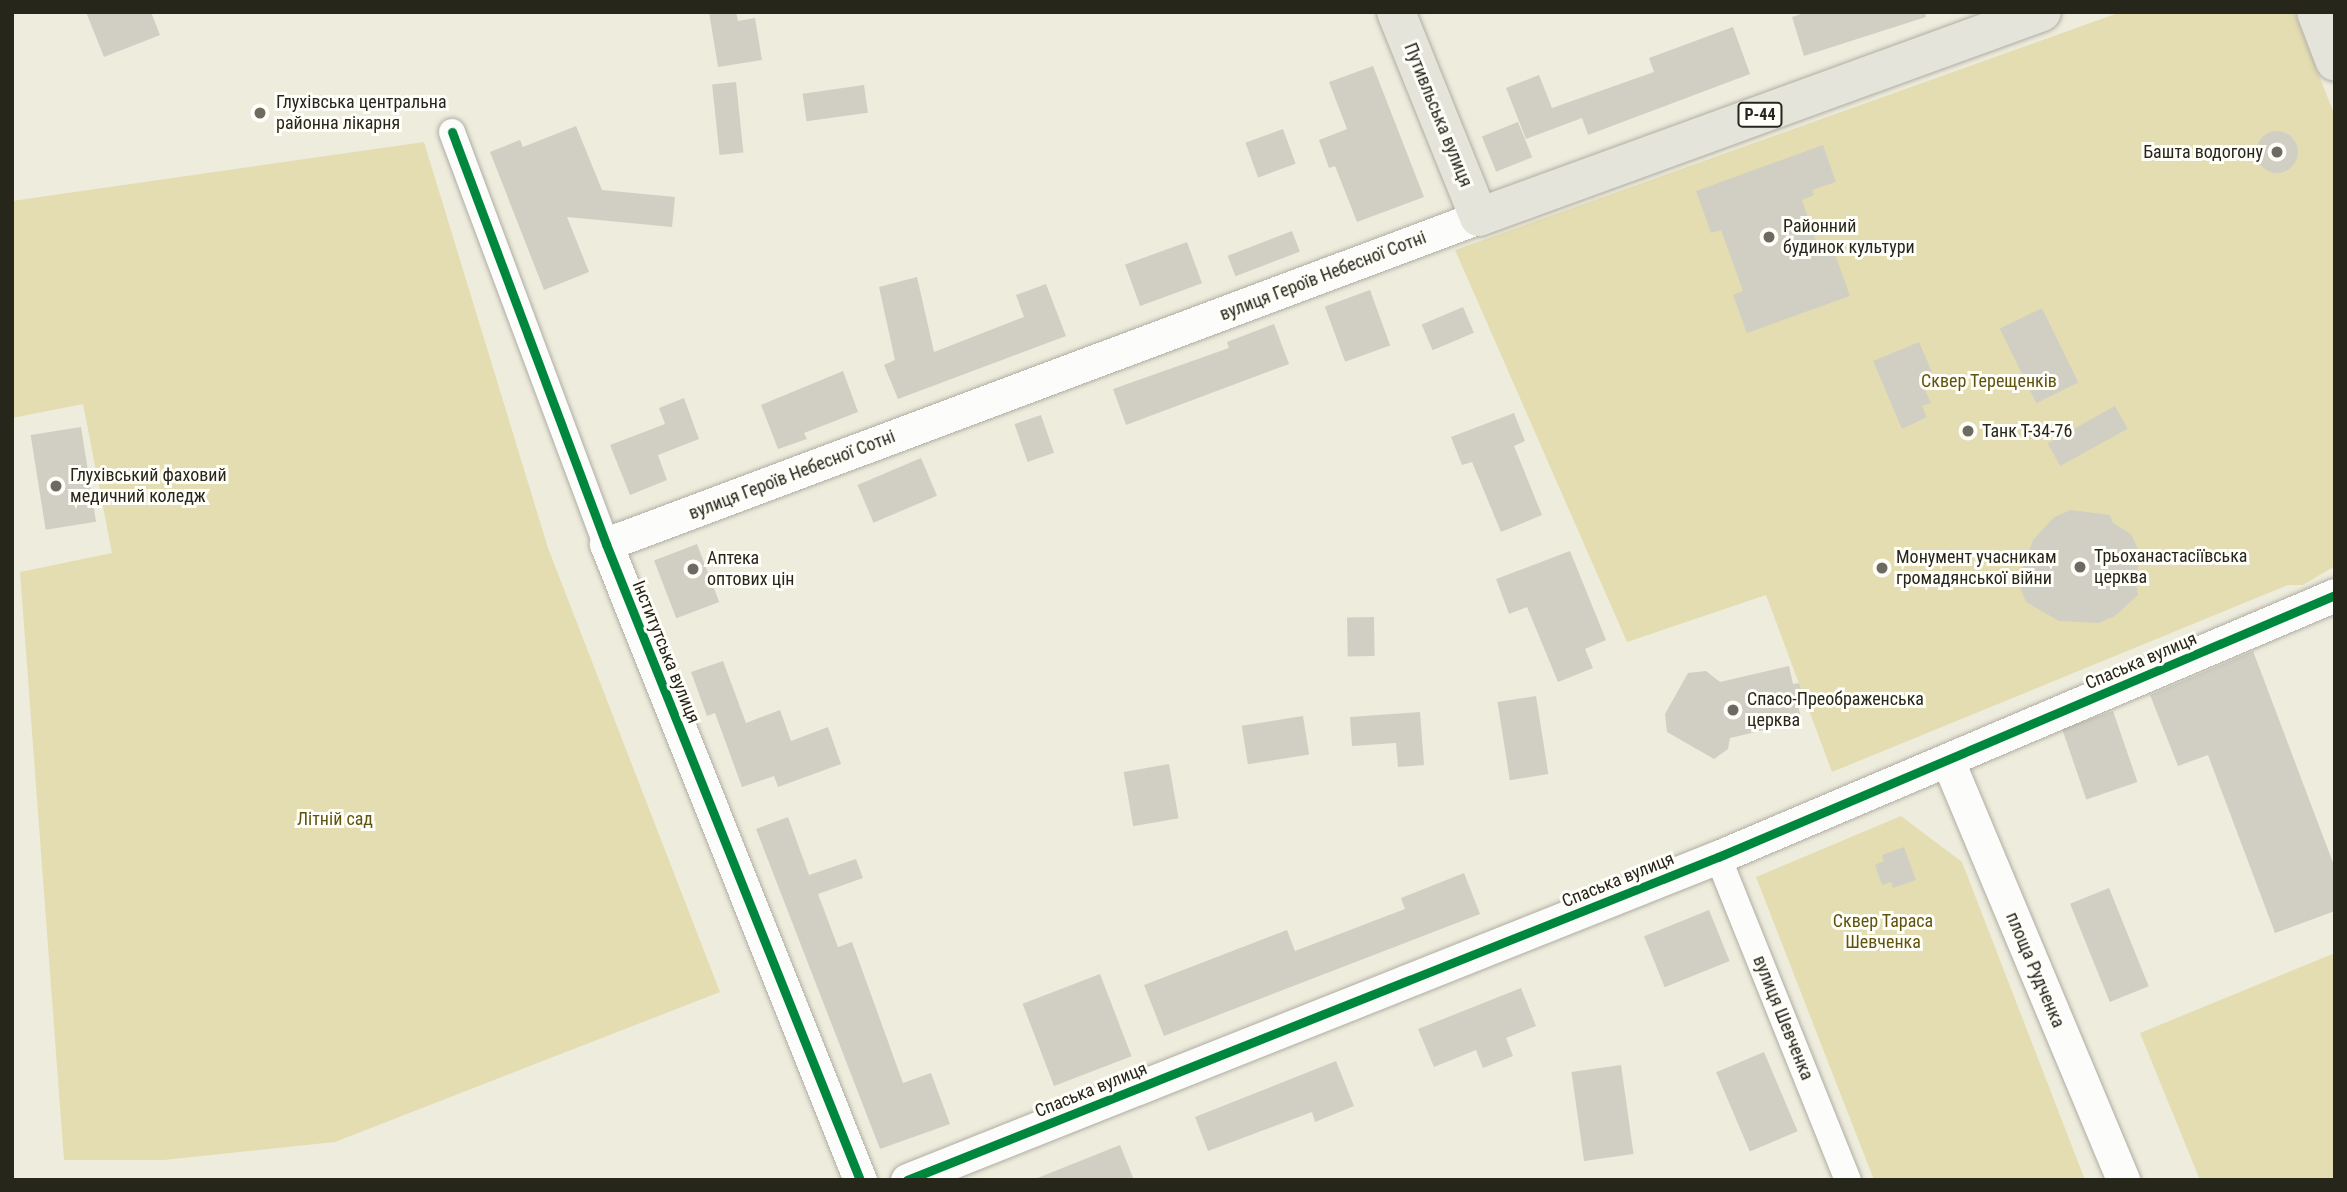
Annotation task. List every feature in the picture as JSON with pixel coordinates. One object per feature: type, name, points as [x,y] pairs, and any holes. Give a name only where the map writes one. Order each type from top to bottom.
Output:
[{"type":"main road","name":"Путивльська вулиця","points":[[1396,12],[1479,218]]},
{"type":"main road","name":"вулиця Героїв Небесної Сотні","points":[[1479,218],[2042,12]]},
{"type":"main road","points":[[2316,12],[2335,62]]},
{"type":"street","name":"Інститутська вулиця","points":[[452,132],[606,544],[860,1180]]},
{"type":"street","name":"вулиця Героїв Небесної Сотні","points":[[606,544],[1479,218]]},
{"type":"street","name":"Спаська вулиця","points":[[907,1180],[1718,857],[2335,595]]},
{"type":"street","name":"площа Рудченка","points":[[1948,761],[2123,1180]]},
{"type":"street","name":"вулиця Шевченка","points":[[1718,857],[1849,1180]]},
{"type":"green space","name":"Сквер Терещенків","points":[[2121,12],[2294,12],[2335,116],[2335,566],[2303,585],[2288,585],[1832,772],[1766,595],[1627,642],[1455,250]]},
{"type":"green space","name":"Літній сад","points":[[424,142],[548,548],[720,992],[335,1142],[164,1160],[64,1160],[20,572],[112,553],[83,404],[12,418],[12,201]]},
{"type":"green space","name":"Сквер Тараса Шевченка","points":[[1901,816],[1962,862],[2085,1180],[1874,1180],[1756,877]]},
{"type":"green space","points":[[2335,953],[2335,1180],[2200,1180],[2140,1033]]},
{"type":"building","points":[[86,12],[151,12],[160,35],[104,57]]},
{"type":"building","points":[[709,12],[736,12],[738,21],[755,18],[762,60],[718,67]]},
{"type":"building","points":[[1808,12],[1925,12],[1926,17],[1804,56],[1792,17]]},
{"type":"building","points":[[1733,27],[1750,74],[1588,135],[1582,118],[1526,139],[1506,88],[1539,75],[1552,108],[1654,72],[1649,58]]},
{"type":"building","points":[[1373,66],[1424,197],[1357,222],[1335,166],[1329,168],[1319,140],[1347,129],[1329,82]]},
{"type":"building","points":[[736,82],[743,153],[720,155],[712,85]]},
{"type":"building","points":[[864,85],[868,113],[807,121],[803,94]]},
{"type":"building","points":[[1518,122],[1532,157],[1496,172],[1482,137]]},
{"type":"building","points":[[576,126],[602,190],[675,197],[672,227],[567,217],[589,272],[544,290],[490,152],[520,140],[523,147]]},
{"type":"building","points":[[1283,129],[1296,164],[1258,177],[1245,143]]},
{"type":"building","name":"Башта водогону","points":[[2277,131],[2292,137],[2298,152],[2292,167],[2277,173],[2262,167],[2256,152],[2262,137]]},
{"type":"building","name":"Районний будинок культури","points":[[1823,145],[1836,182],[1812,190],[1814,195],[1802,200],[1817,244],[1830,240],[1850,296],[1747,333],[1733,295],[1743,291],[1721,230],[1711,233],[1696,191]]},
{"type":"building","points":[[1292,231],[1300,252],[1235,276],[1228,256]]},
{"type":"building","points":[[1187,242],[1202,283],[1140,306],[1125,265]]},
{"type":"building","points":[[917,277],[934,352],[1024,317],[1016,295],[1046,284],[1066,336],[898,399],[884,365],[895,360],[879,287]]},
{"type":"building","points":[[1370,290],[1390,345],[1345,362],[1325,306]]},
{"type":"building","points":[[1463,307],[1474,333],[1433,350],[1422,325]]},
{"type":"building","points":[[2042,308],[2078,383],[2036,403],[2000,329]]},
{"type":"building","points":[[1274,324],[1289,364],[1126,425],[1113,389],[1229,348],[1227,342]]},
{"type":"building","points":[[1919,342],[1932,372],[1919,377],[1931,403],[1922,406],[1927,417],[1902,429],[1873,361]]},
{"type":"building","points":[[843,371],[858,412],[804,433],[807,439],[778,449],[761,405]]},
{"type":"building","points":[[684,398],[699,439],[658,455],[667,480],[630,495],[610,445],[665,424],[659,408]]},
{"type":"building","points":[[2115,406],[2128,429],[2060,466],[2048,443]]},
{"type":"building","points":[[1514,413],[1525,441],[1514,446],[1542,515],[1501,532],[1472,462],[1462,465],[1451,437]]},
{"type":"building","points":[[1041,415],[1054,453],[1028,462],[1015,424]]},
{"type":"building","points":[[81,427],[96,522],[46,530],[31,435]]},
{"type":"building","points":[[921,458],[937,496],[874,523],[857,485]]},
{"type":"building","name":"Трьоханастасіївська церква","points":[[2071,510],[2110,515],[2113,523],[2131,534],[2142,557],[2135,576],[2138,595],[2115,616],[2099,623],[2059,621],[2026,602],[2018,582],[2033,540],[2054,517]]},
{"type":"building","points":[[697,544],[719,602],[676,618],[654,560]]},
{"type":"building","points":[[1570,551],[1606,640],[1585,649],[1593,668],[1558,682],[1527,607],[1509,614],[1496,579]]},
{"type":"building","points":[[1347,617],[1374,617],[1375,656],[1348,656]]},
{"type":"building","points":[[2253,651],[2335,868],[2335,911],[2275,933],[2208,755],[2178,766],[2150,695]]},
{"type":"building","points":[[723,661],[746,723],[780,710],[791,741],[828,727],[841,764],[778,787],[774,776],[742,787],[715,713],[707,716],[691,672]]},
{"type":"building","name":"Спасо-Преображенська церква","points":[[1789,666],[1793,684],[1799,683],[1805,700],[1797,702],[1802,721],[1730,738],[1728,749],[1714,759],[1667,732],[1665,714],[1688,673],[1706,671],[1720,682]]},
{"type":"building","points":[[1536,696],[1548,774],[1510,780],[1497,702]]},
{"type":"building","points":[[2113,711],[2137,782],[2086,799],[2062,729]]},
{"type":"building","points":[[1420,712],[1424,765],[1398,767],[1396,743],[1352,746],[1350,717]]},
{"type":"building","points":[[1303,716],[1309,755],[1248,764],[1242,726]]},
{"type":"building","points":[[1169,764],[1179,818],[1133,826],[1124,772]]},
{"type":"building","points":[[788,817],[809,875],[856,859],[863,878],[818,894],[838,947],[852,942],[903,1083],[931,1073],[950,1124],[880,1149],[756,829]]},
{"type":"building","points":[[1904,847],[1916,880],[1893,888],[1891,882],[1882,885],[1875,865],[1884,861],[1882,855]]},
{"type":"building","points":[[1464,873],[1480,914],[1164,1036],[1144,985],[1287,930],[1295,951],[1405,909],[1401,898]]},
{"type":"building","points":[[2109,888],[2149,986],[2110,1002],[2070,904]]},
{"type":"building","points":[[1709,910],[1730,961],[1665,987],[1644,936]]},
{"type":"building","points":[[1100,974],[1132,1056],[1054,1086],[1023,1004]]},
{"type":"building","points":[[1521,988],[1536,1026],[1506,1038],[1513,1056],[1483,1068],[1476,1050],[1434,1067],[1418,1029]]},
{"type":"building","points":[[1764,1052],[1798,1131],[1750,1151],[1716,1072]]},
{"type":"building","points":[[1336,1061],[1354,1106],[1315,1122],[1312,1112],[1208,1151],[1195,1117]]},
{"type":"building","points":[[1621,1065],[1634,1154],[1584,1161],[1571,1072]]},
{"type":"building","points":[[1120,1145],[1134,1180],[1035,1180],[1035,1179]]},
{"type":"cycle path","points":[[452,132],[606,544],[860,1180]]},
{"type":"cycle path","points":[[907,1180],[1718,857],[2335,595]]},
{"type":"place","name":"Глухівська центральна районна лікарня","points":[[260,113]]},
{"type":"place","name":"Башта водогону","points":[[2277,152]]},
{"type":"place","name":"Районний будинок культури","points":[[1769,237]]},
{"type":"place","name":"Танк Т-34-76","points":[[1968,431]]},
{"type":"place","name":"Глухівський фаховий медичний коледж","points":[[56,486]]},
{"type":"place","name":"Трьоханастасіївська церква","points":[[2080,567]]},
{"type":"place","name":"Монумент учасникам громадянської війни","points":[[1882,568]]},
{"type":"place","name":"Аптека оптових цін","points":[[693,569]]},
{"type":"place","name":"Спасо-Преображенська церква","points":[[1733,710]]}]
